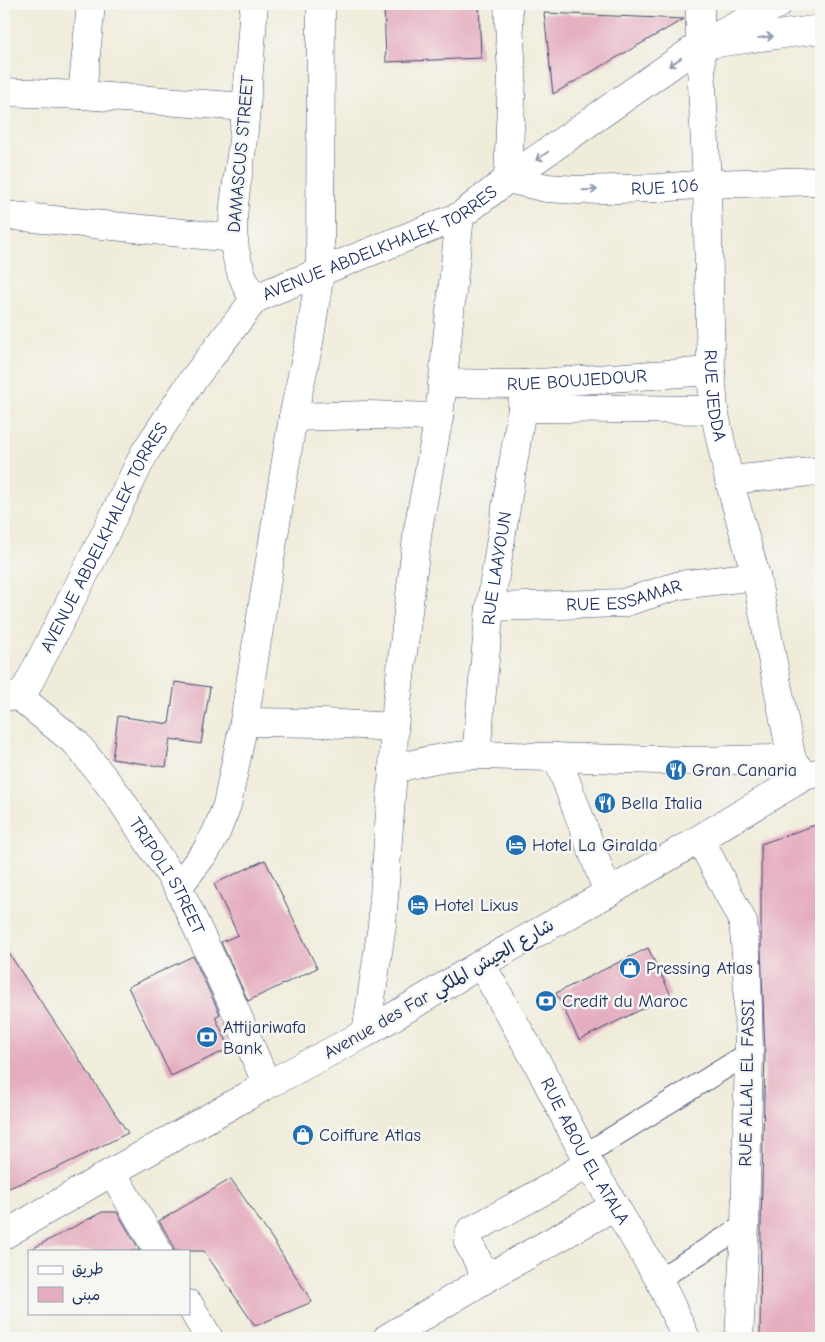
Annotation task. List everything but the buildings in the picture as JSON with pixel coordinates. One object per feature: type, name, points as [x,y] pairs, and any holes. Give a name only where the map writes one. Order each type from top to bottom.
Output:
[{"type":"street","points":[[82,95],[91,4]]},
{"type":"street","name":"DAMASCUS STREET","points":[[254,4],[246,107],[232,215],[232,238],[237,262],[244,283],[254,300]]},
{"type":"street","points":[[178,887],[206,851],[216,833],[227,805],[244,722],[293,417],[309,343],[320,273],[321,4]]},
{"type":"street","points":[[508,4],[512,75],[508,179]]},
{"type":"street","name":"RUE JEDDA","points":[[700,4],[700,45],[707,184],[711,371],[714,410],[729,480],[806,769]]},
{"type":"street","name":"AVENUE ABDELKHALEK TORRES","points":[[12,696],[105,534],[145,452],[192,381],[254,300],[460,216],[508,179],[700,45],[778,4]]},
{"type":"street","name":"AVENUE ABDELKHALEK TORRES","points":[[700,45],[821,29]]},
{"type":"street","points":[[4,92],[82,95],[246,107]]},
{"type":"street","name":"RUE 106","points":[[508,179],[547,188],[578,190],[821,181]]},
{"type":"street","points":[[4,214],[232,238]]},
{"type":"street","points":[[366,1033],[382,925],[393,770],[394,727],[418,529],[439,417],[460,216]]},
{"type":"street","name":"RUE BOUJEDOUR","points":[[442,383],[523,396],[711,371]]},
{"type":"street","points":[[523,396],[714,410]]},
{"type":"street","name":"RUE LAAYOUN","points":[[476,755],[490,607],[523,396]]},
{"type":"street","points":[[293,417],[368,415],[439,417]]},
{"type":"street","points":[[729,480],[821,471]]},
{"type":"street","name":"RUE ESSAMAR","points":[[490,607],[623,603],[680,585],[756,576]]},
{"type":"street","name":"TRIPOLI STREET","points":[[12,696],[76,743],[118,797],[178,887],[230,998],[267,1085]]},
{"type":"street","points":[[244,722],[324,723],[394,727]]},
{"type":"street","points":[[393,770],[421,760],[450,755],[696,761],[773,758],[806,769]]},
{"type":"street","points":[[557,757],[608,893]]},
{"type":"street","name":"Avenue des Far شارع الجيش الملكي","points":[[4,1235],[267,1085],[366,1033],[481,964],[608,893],[700,839],[806,769]]},
{"type":"street","name":"RUE ALLAL EL FASSI","points":[[700,839],[743,922],[747,965],[749,1053],[745,1225],[739,1338]]},
{"type":"street","name":"RUE ABOU EL ATALA","points":[[481,964],[540,1068],[587,1159],[659,1278],[686,1338]]},
{"type":"street","points":[[494,1274],[482,1269],[468,1242],[470,1231],[549,1188],[587,1159]]},
{"type":"street","points":[[112,1172],[157,1250]]},
{"type":"street","points":[[387,1338],[494,1274],[615,1206]]},
{"type":"street","points":[[190,1306],[209,1338]]},
{"type":"lane","points":[[587,1159],[749,1053]]},
{"type":"lane","points":[[659,1278],[745,1225]]},
{"type":"place","name":"Gran Canaria","points":[[676,770]]},
{"type":"place","name":"Bella Italia","points":[[605,803]]},
{"type":"place","name":"Hotel La Giralda","points":[[516,845]]},
{"type":"place","name":"Hotel Lixus","points":[[418,905]]},
{"type":"place","name":"Pressing Atlas","points":[[630,968]]},
{"type":"place","name":"Credit du Maroc","points":[[546,1001]]},
{"type":"place","name":"Attijariwafa Bank","points":[[207,1037]]},
{"type":"place","name":"Coiffure Atlas","points":[[303,1135]]}]
